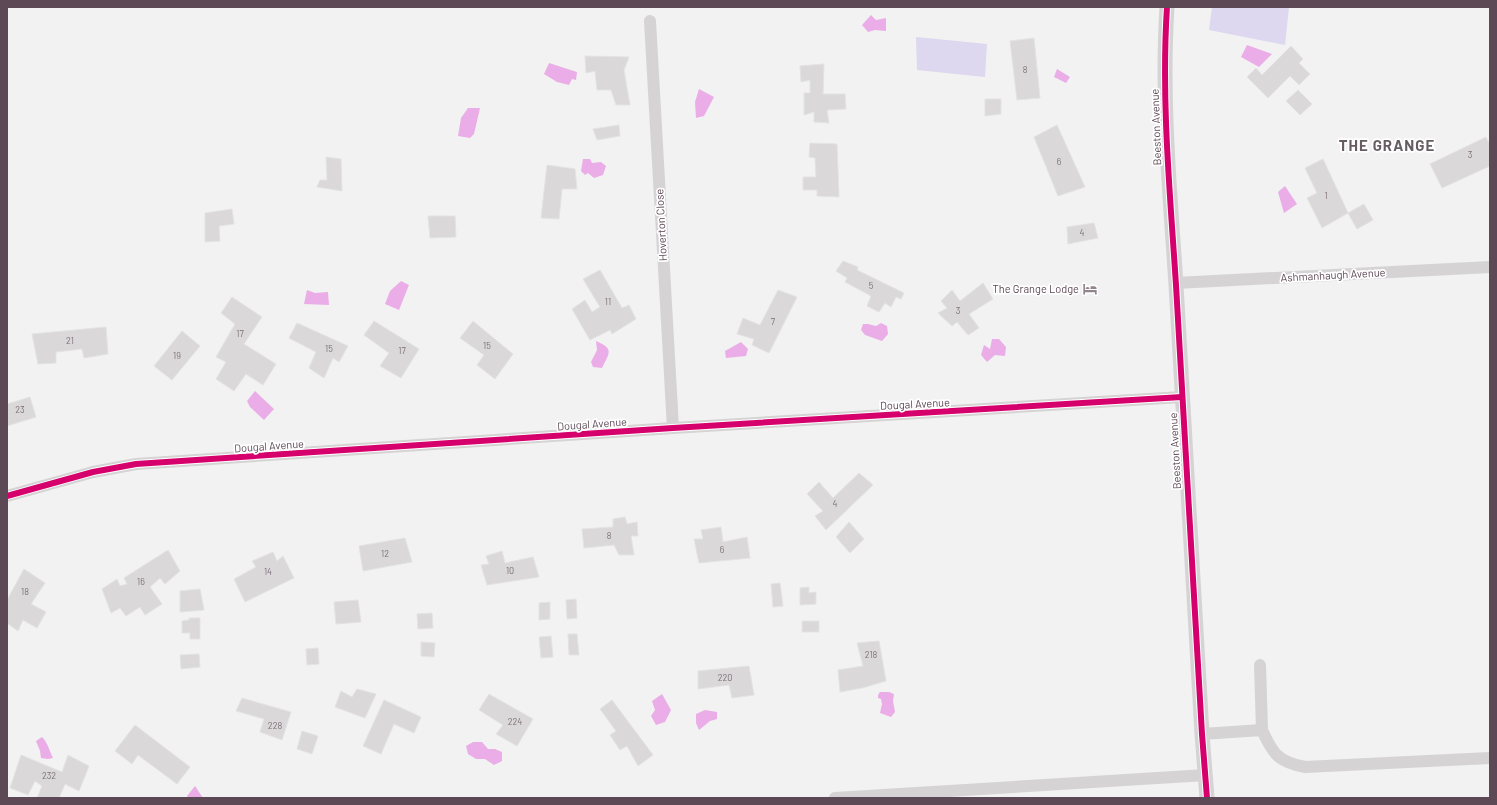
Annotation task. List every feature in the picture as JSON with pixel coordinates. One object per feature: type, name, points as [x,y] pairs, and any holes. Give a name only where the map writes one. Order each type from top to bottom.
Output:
[{"type":"street","name":"Beeston Avenue","points":[[1167,7],[1164,62],[1168,169],[1207,798]]},
{"type":"street","name":"Hoverton Close","points":[[650,21],[673,428]]},
{"type":"street","name":"Ashmanhaugh Avenue","points":[[1176,283],[1490,267]]},
{"type":"street","name":"Dougal Avenue","points":[[7,496],[93,472],[136,464],[673,428],[1182,397]]},
{"type":"street","points":[[1260,665],[1262,730],[1270,747],[1276,755],[1294,765],[1305,767],[1490,758]]},
{"type":"street","points":[[1202,734],[1262,730]]},
{"type":"street","points":[[835,798],[1206,774]]},
{"type":"shaded area","points":[[1212,7],[1289,7],[1285,45],[1209,30]]},
{"type":"shaded area","points":[[871,15],[876,20],[886,18],[886,31],[875,30],[868,32],[862,25]]},
{"type":"shaded area","points":[[916,37],[987,44],[985,77],[917,70]]},
{"type":"shaded area","points":[[1247,45],[1272,54],[1259,67],[1241,57]]},
{"type":"shaded area","points":[[549,63],[577,72],[576,80],[572,79],[569,85],[557,82],[544,74]]},
{"type":"shaded area","points":[[1057,69],[1070,77],[1066,83],[1054,77]]},
{"type":"shaded area","points":[[699,89],[714,97],[704,116],[696,118],[695,102]]},
{"type":"shaded area","points":[[468,108],[480,108],[474,134],[470,138],[458,136],[461,118]]},
{"type":"shaded area","points":[[583,159],[590,159],[592,163],[601,162],[606,166],[603,175],[594,178],[588,173],[585,175],[581,171]]},
{"type":"shaded area","points":[[1285,186],[1297,204],[1284,213],[1278,192]]},
{"type":"shaded area","points":[[401,281],[409,285],[399,310],[385,304],[390,291]]},
{"type":"shaded area","points":[[307,290],[315,293],[328,292],[329,305],[304,304]]},
{"type":"shaded area","points":[[881,323],[887,326],[888,334],[882,341],[865,335],[861,330],[863,324],[876,326]]},
{"type":"shaded area","points":[[992,339],[999,339],[1006,347],[1005,356],[995,355],[987,362],[981,355],[984,345],[990,349]]},
{"type":"shaded area","points":[[596,341],[606,346],[609,352],[602,368],[593,367],[591,362],[597,350]]},
{"type":"shaded area","points":[[741,342],[748,349],[746,356],[726,358],[725,351]]},
{"type":"shaded area","points":[[255,391],[274,409],[264,420],[250,407],[247,401]]},
{"type":"shaded area","points":[[880,692],[889,692],[894,694],[893,701],[895,712],[891,717],[880,713],[882,704],[881,699],[878,698],[878,695]]},
{"type":"shaded area","points":[[662,694],[671,710],[665,722],[656,725],[651,716],[655,710],[652,701]]},
{"type":"shaded area","points":[[705,710],[717,712],[717,719],[710,721],[699,730],[696,723],[696,714]]},
{"type":"shaded area","points":[[42,737],[53,758],[41,758],[36,741]]},
{"type":"shaded area","points":[[473,742],[482,742],[488,749],[495,749],[502,752],[502,761],[494,765],[485,759],[476,759],[468,754],[466,746]]},
{"type":"shaded area","points":[[195,786],[203,798],[188,798],[187,796]]},
{"type":"building","points":[[1034,38],[1040,98],[1017,100],[1010,41]]},
{"type":"building","points":[[1291,46],[1303,59],[1299,63],[1310,74],[1299,85],[1290,76],[1268,98],[1247,77],[1256,68],[1262,75]]},
{"type":"building","points":[[585,56],[629,57],[624,70],[630,105],[616,105],[611,90],[597,90],[595,71],[586,73]]},
{"type":"building","points":[[824,64],[823,94],[845,94],[846,109],[827,110],[829,123],[814,122],[814,112],[804,115],[804,93],[810,93],[810,80],[801,82],[800,66]]},
{"type":"building","points":[[1298,90],[1312,104],[1300,115],[1286,101]]},
{"type":"building","points":[[985,99],[1001,99],[1001,114],[985,116]]},
{"type":"building","points":[[619,125],[620,136],[597,140],[593,129]]},
{"type":"building","points":[[1057,125],[1085,187],[1058,196],[1034,137]]},
{"type":"building","points":[[1486,137],[1490,145],[1490,166],[1442,188],[1430,164]]},
{"type":"building","points":[[810,143],[837,144],[839,197],[817,196],[817,190],[803,190],[803,177],[816,177],[815,158],[809,157]]},
{"type":"building","points":[[326,157],[341,159],[342,191],[317,187],[320,180],[327,180]]},
{"type":"building","points":[[1323,159],[1348,213],[1322,228],[1307,198],[1317,193],[1305,168]]},
{"type":"building","points":[[547,165],[575,169],[577,189],[562,189],[559,219],[541,218]]},
{"type":"building","points":[[1364,204],[1373,220],[1357,229],[1348,213]]},
{"type":"building","points":[[232,209],[234,224],[219,226],[220,241],[205,242],[205,213]]},
{"type":"building","points":[[428,216],[455,216],[456,237],[430,238]]},
{"type":"building","points":[[1094,223],[1098,238],[1068,244],[1067,227]]},
{"type":"building","points":[[843,261],[858,267],[857,270],[904,293],[901,299],[896,297],[891,307],[885,303],[879,312],[867,306],[871,296],[845,282],[847,278],[836,271]]},
{"type":"building","points":[[600,270],[622,308],[629,305],[636,319],[612,334],[610,330],[590,340],[572,309],[585,300],[592,312],[600,307],[583,279]]},
{"type":"building","points":[[983,283],[993,299],[969,314],[979,328],[968,335],[957,322],[952,326],[938,313],[947,308],[941,301],[952,290],[960,301]]},
{"type":"building","points":[[778,290],[797,297],[769,353],[752,345],[754,339],[737,334],[743,318],[760,325]]},
{"type":"building","points":[[232,297],[262,317],[244,344],[276,364],[263,385],[246,374],[234,391],[216,379],[226,362],[216,357],[235,324],[221,313]]},
{"type":"building","points":[[374,321],[419,349],[401,378],[380,366],[389,353],[364,335]]},
{"type":"building","points":[[473,321],[513,354],[495,379],[477,365],[484,355],[460,338]]},
{"type":"building","points":[[297,323],[348,346],[339,362],[333,358],[324,378],[309,368],[316,352],[289,338]]},
{"type":"building","points":[[106,327],[108,354],[84,358],[82,349],[56,352],[56,363],[38,364],[32,334]]},
{"type":"building","points":[[182,331],[200,346],[172,380],[154,366]]},
{"type":"building","points":[[30,397],[36,417],[7,426],[7,404]]},
{"type":"building","points":[[859,473],[873,485],[826,530],[815,516],[823,511],[807,494],[819,482],[833,498]]},
{"type":"building","points":[[625,517],[627,524],[637,522],[638,536],[631,536],[634,555],[619,555],[614,545],[584,548],[582,529],[613,527],[613,519]]},
{"type":"building","points":[[849,522],[864,539],[850,553],[836,537]]},
{"type":"building","points":[[721,527],[723,542],[747,537],[750,558],[699,563],[694,539],[703,539],[701,530]]},
{"type":"building","points":[[405,538],[412,562],[363,571],[359,546]]},
{"type":"building","points":[[168,550],[180,571],[165,584],[160,578],[150,587],[162,604],[145,615],[140,607],[126,616],[120,608],[111,613],[102,589],[117,579],[120,586],[127,584],[124,578]]},
{"type":"building","points":[[502,551],[505,563],[533,557],[539,577],[487,585],[481,565],[489,564],[486,556]]},
{"type":"building","points":[[273,552],[277,561],[283,556],[294,578],[245,602],[234,579],[256,567],[252,561]]},
{"type":"building","points":[[24,569],[45,583],[31,604],[46,612],[37,628],[23,620],[18,631],[7,623],[7,600]]},
{"type":"building","points":[[780,583],[783,606],[773,607],[771,584]]},
{"type":"building","points":[[809,587],[809,593],[816,592],[816,604],[800,605],[800,588]]},
{"type":"building","points":[[200,589],[204,610],[180,612],[180,591]]},
{"type":"building","points":[[576,599],[577,618],[567,619],[566,600]]},
{"type":"building","points":[[358,600],[361,622],[336,624],[334,602]]},
{"type":"building","points":[[550,602],[550,619],[539,620],[539,603]]},
{"type":"building","points":[[432,613],[433,628],[418,629],[417,614]]},
{"type":"building","points":[[189,618],[200,618],[200,639],[190,639],[190,633],[182,633],[182,621],[189,620]]},
{"type":"building","points":[[802,621],[819,621],[819,632],[802,632]]},
{"type":"building","points":[[568,634],[577,634],[579,655],[569,655]]},
{"type":"building","points":[[551,636],[553,657],[541,658],[539,637]]},
{"type":"building","points":[[879,641],[886,681],[862,688],[840,692],[838,670],[863,666],[857,643]]},
{"type":"building","points":[[421,642],[435,643],[434,657],[421,656]]},
{"type":"building","points":[[318,648],[319,664],[307,665],[306,649]]},
{"type":"building","points":[[199,654],[200,667],[181,669],[180,655]]},
{"type":"building","points":[[749,666],[754,695],[732,698],[729,685],[698,689],[698,671]]},
{"type":"building","points":[[357,689],[376,694],[365,718],[335,707],[341,691],[352,697]]},
{"type":"building","points":[[489,694],[533,719],[517,746],[496,734],[503,725],[479,710]]},
{"type":"building","points":[[242,698],[291,712],[282,740],[260,732],[264,719],[236,711]]},
{"type":"building","points":[[384,700],[421,717],[414,733],[394,724],[381,754],[363,746]]},
{"type":"building","points":[[612,700],[653,755],[638,766],[627,746],[620,750],[610,735],[616,731],[600,709]]},
{"type":"building","points":[[135,725],[190,767],[177,784],[138,755],[132,764],[115,751]]},
{"type":"building","points":[[302,731],[318,736],[312,754],[297,749]]},
{"type":"building","points":[[21,755],[62,772],[68,755],[89,766],[79,791],[65,784],[59,798],[37,798],[42,786],[35,781],[28,795],[10,788]]},
{"type":"cycle path","points":[[1167,7],[1165,42],[1167,146],[1207,798]]},
{"type":"cycle path","points":[[7,496],[93,472],[136,464],[673,428],[1182,397]]},
{"type":"place","name":"The Grange Lodge","points":[[1090,289]]},
{"type":"district","name":"THE GRANGE","points":[[1387,146]]}]
